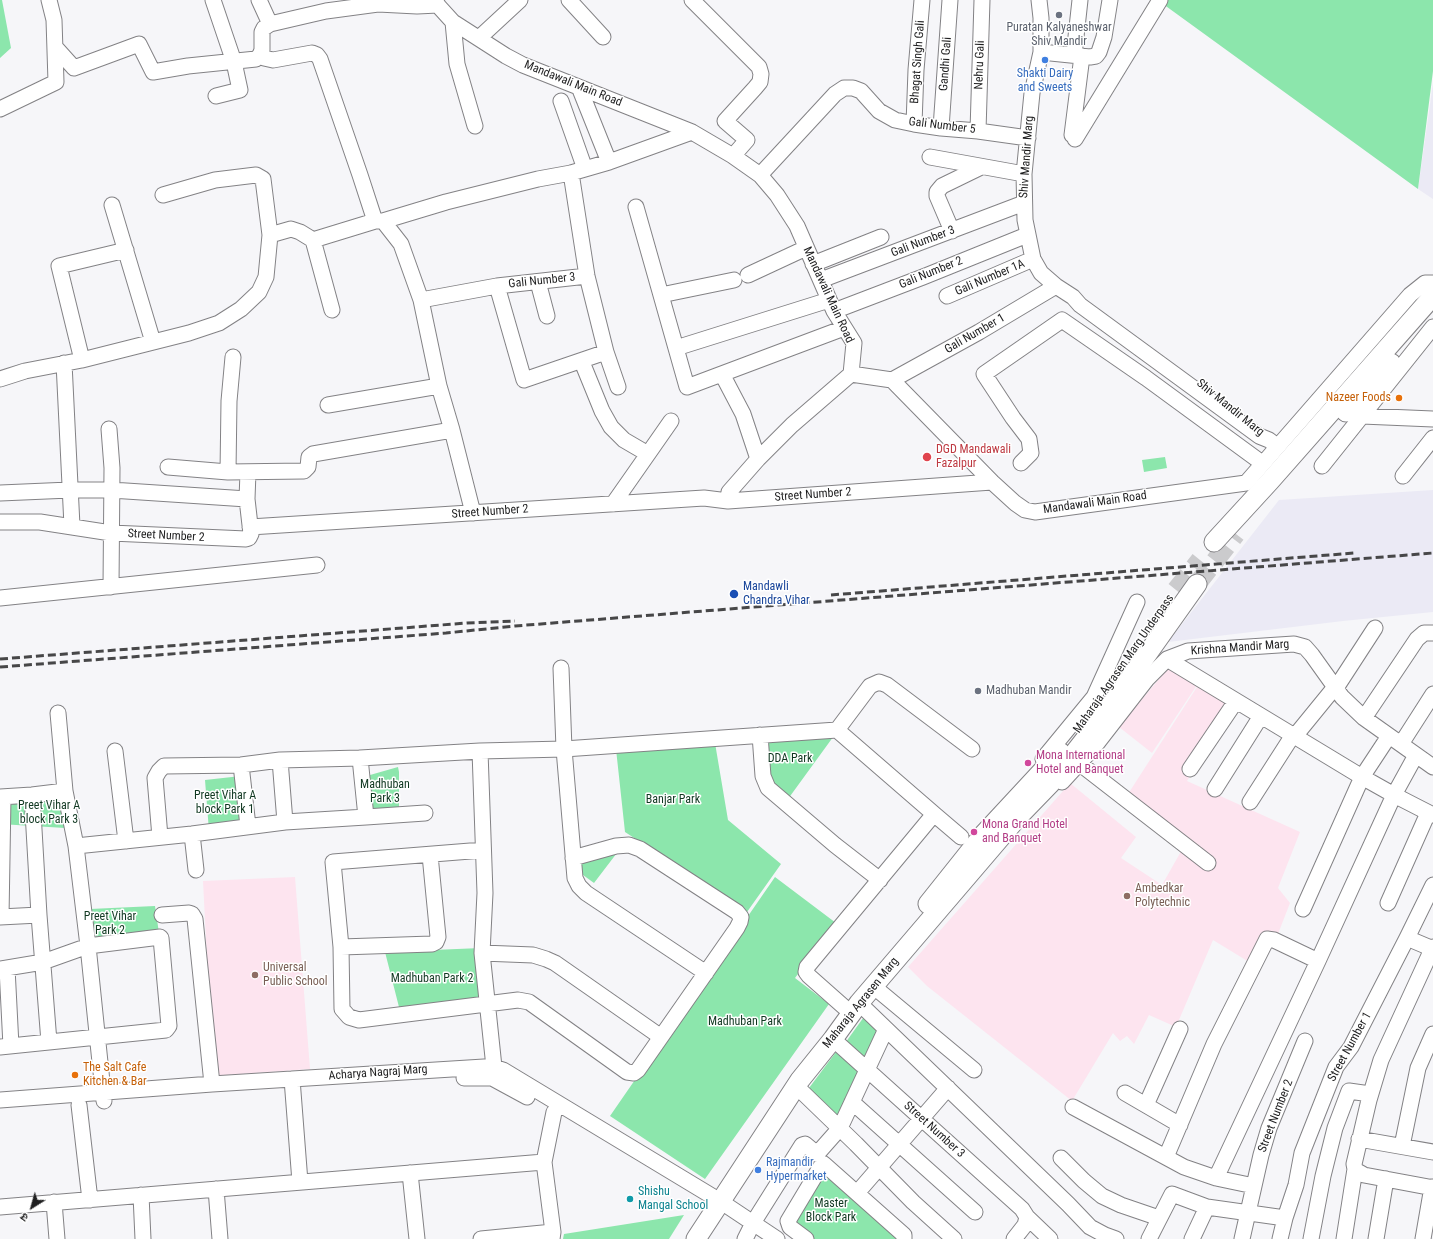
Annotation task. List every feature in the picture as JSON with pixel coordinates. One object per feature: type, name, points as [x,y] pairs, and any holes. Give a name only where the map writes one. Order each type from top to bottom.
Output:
[{"type":"main road","points":[[1214,542],[1270,481],[1433,296]]},
{"type":"main road","points":[[1236,534],[1291,472],[1368,390],[1433,315]]},
{"type":"main road","name":"Maharaja Agrasen Marg Underpass","points":[[1050,784],[1104,715],[1197,584]]},
{"type":"main road","name":"Maharaja Agrasen Marg Underpass","points":[[1024,791],[1048,766],[1092,713],[1176,590]]},
{"type":"main road","name":"Maharaja Agrasen Marg","points":[[683,1239],[713,1202],[852,1005],[983,835],[1050,784]]},
{"type":"main road","name":"Maharaja Agrasen Marg","points":[[852,1005],[873,986],[1014,812],[1024,791]]},
{"type":"main road","name":"Maharaja Agrasen Marg","points":[[696,1239],[713,1202],[792,1072],[823,1045]]},
{"type":"street","points":[[0,109],[56,82],[58,55],[54,20],[49,0]]},
{"type":"street","points":[[213,0],[234,62],[240,90],[216,96]]},
{"type":"street","points":[[259,0],[270,24]]},
{"type":"street","points":[[479,38],[520,0]]},
{"type":"street","points":[[569,0],[603,37]]},
{"type":"street","points":[[692,0],[759,67],[761,74],[760,82],[725,121],[747,140],[733,156]]},
{"type":"street","name":"Bhagat Singh Gali","points":[[914,124],[916,70],[922,0]]},
{"type":"street","name":"Gandhi Gali","points":[[941,128],[950,0]]},
{"type":"street","name":"Nehru Gali","points":[[978,131],[982,0]]},
{"type":"street","name":"Shiv Mandir Marg","points":[[1039,0],[1041,18],[1041,52],[1032,93],[1024,174],[1024,220],[1033,259],[1041,273],[1056,286],[1072,297],[1084,299],[1160,358],[1264,431],[1273,443]]},
{"type":"street","points":[[1080,0],[1073,137],[1160,0]]},
{"type":"street","points":[[1041,52],[1090,57],[1096,56],[1099,52],[1104,37],[1110,0]]},
{"type":"street","points":[[58,55],[74,68],[138,44],[153,72],[188,66],[256,59],[262,50],[262,32],[264,28],[270,24],[354,6],[378,4],[417,6],[435,2]]},
{"type":"street","name":"Mandawali Main Road","points":[[435,2],[453,22],[506,56],[523,65],[692,132],[733,156],[760,175],[777,194],[797,226],[832,305],[854,343],[851,374]]},
{"type":"street","points":[[453,22],[457,64],[475,126]]},
{"type":"street","points":[[260,55],[264,58],[273,60],[312,53],[317,55],[320,59],[360,175],[379,221],[401,244],[421,300],[439,386],[473,513]]},
{"type":"street","points":[[579,87],[610,162]]},
{"type":"street","name":"Gali Number 5","points":[[760,175],[835,94],[844,88],[853,88],[861,91],[879,111],[896,120],[941,128],[978,131],[1028,138]]},
{"type":"street","points":[[561,101],[585,169]]},
{"type":"street","points":[[313,240],[446,202],[538,179],[571,173],[610,162],[692,132]]},
{"type":"street","points":[[930,158],[1024,174]]},
{"type":"street","points":[[952,231],[937,196],[937,192],[942,186],[982,167]]},
{"type":"street","points":[[571,173],[587,276],[606,352],[618,387]]},
{"type":"street","points":[[0,379],[25,371],[82,360],[189,333],[219,323],[241,309],[260,292],[266,277],[270,235],[263,179],[256,175],[215,180],[163,195]]},
{"type":"street","name":"Gali Number 3","points":[[821,280],[1024,203]]},
{"type":"street","points":[[112,205],[152,342]]},
{"type":"street","points":[[636,207],[688,386],[844,328]]},
{"type":"street","points":[[270,235],[291,229],[300,232],[313,240],[332,310]]},
{"type":"street","name":"Gali Number 2","points":[[676,348],[832,305],[923,277],[1027,234]]},
{"type":"street","points":[[813,264],[881,237]]},
{"type":"street","points":[[661,294],[741,277],[806,248]]},
{"type":"street","points":[[82,360],[59,266],[126,250]]},
{"type":"street","name":"Gali Number 1A","points":[[947,296],[1033,259]]},
{"type":"street","name":"Gali Number 3","points":[[421,300],[497,286],[587,276]]},
{"type":"street","points":[[538,282],[546,316]]},
{"type":"street","name":"Mandawali Main Road","points":[[892,380],[992,482],[1025,510],[1035,512],[1246,483],[1262,463],[1273,443],[1410,295],[1425,283],[1433,283]]},
{"type":"street","points":[[497,286],[524,380],[582,362],[606,352]]},
{"type":"street","name":"Gali Number 1","points":[[892,380],[979,332],[1056,286]]},
{"type":"street","points":[[1021,463],[1031,453],[1029,439],[1013,418],[984,374],[1062,320],[1146,378],[1262,463]]},
{"type":"street","points":[[1322,466],[1433,327]]},
{"type":"street","points":[[228,472],[229,401],[234,357]]},
{"type":"street","points":[[1146,378],[1160,358]]},
{"type":"street","points":[[582,362],[602,411],[611,427],[624,440],[648,454]]},
{"type":"street","points":[[64,363],[72,526]]},
{"type":"street","points":[[722,374],[743,414],[758,459]]},
{"type":"street","points":[[728,501],[729,492],[758,459],[792,425],[851,374],[892,380]]},
{"type":"street","points":[[328,405],[439,386]]},
{"type":"street","points":[[1362,416],[1433,419]]},
{"type":"street","points":[[613,504],[671,421]]},
{"type":"street","points":[[109,429],[111,490],[111,587]]},
{"type":"street","points":[[168,467],[228,472],[304,471],[308,467],[309,457],[314,454],[452,430]]},
{"type":"street","points":[[1403,476],[1433,438]]},
{"type":"street","points":[[248,472],[247,499],[250,528]]},
{"type":"street","name":"Street Number 2","points":[[0,522],[40,522],[111,533],[246,539],[249,538],[251,534],[250,528],[704,498],[728,501],[992,482]]},
{"type":"street","points":[[0,493],[111,490],[247,499]]},
{"type":"street","points":[[0,598],[318,565]]},
{"type":"street","points":[[1024,791],[1037,766],[1094,697],[1137,602]]},
{"type":"street","points":[[1250,802],[1294,736],[1336,688],[1375,628]]},
{"type":"street","points":[[1364,718],[1417,639],[1424,633],[1433,633]]},
{"type":"street","name":"Krishna Mandir Marg","points":[[1167,659],[1188,650],[1294,644],[1305,647],[1342,697],[1364,718],[1416,755],[1432,763]]},
{"type":"street","points":[[1050,784],[1062,782],[1095,746],[1147,679],[1167,659],[1362,777],[1431,814],[1388,903]]},
{"type":"street","points":[[561,668],[564,749],[575,878],[579,886],[586,893],[706,973]]},
{"type":"street","points":[[837,730],[870,686],[878,682],[887,685],[972,749]]},
{"type":"street","points":[[1302,909],[1362,777],[1433,694]]},
{"type":"street","points":[[1190,770],[1236,701]]},
{"type":"street","points":[[58,713],[65,790],[76,846],[88,946],[103,1097]]},
{"type":"street","points":[[1215,789],[1262,716]]},
{"type":"street","points":[[160,837],[155,778],[164,766],[241,765],[280,760],[360,758],[480,751],[564,749],[837,730],[961,837]]},
{"type":"street","points":[[760,735],[764,776],[768,788],[835,845],[880,880]]},
{"type":"street","points":[[115,751],[126,841]]},
{"type":"street","points":[[480,751],[485,893],[482,953],[493,1072]]},
{"type":"street","points":[[1216,1178],[1394,795],[1416,755]]},
{"type":"street","points":[[360,758],[366,817]]},
{"type":"street","points":[[280,760],[285,822]]},
{"type":"street","points":[[1080,762],[1208,863]]},
{"type":"street","points":[[241,765],[248,826]]},
{"type":"street","points":[[39,915],[1,917],[2,797],[32,795],[65,790]]},
{"type":"street","points":[[32,795],[39,915],[49,1042]]},
{"type":"street","points":[[76,846],[192,834],[285,822],[425,813]]},
{"type":"street","points":[[934,814],[807,967],[806,972],[809,976],[886,1029],[1090,1227],[1116,1239]]},
{"type":"street","points":[[192,834],[196,870]]},
{"type":"street","points":[[483,850],[333,862],[340,947],[342,1009],[349,1018],[359,1020],[488,1005],[518,1000],[528,1002],[627,1072],[634,1073],[638,1070],[706,973],[740,922],[741,917],[737,912],[640,849],[629,845],[616,846],[573,858]]},
{"type":"street","points":[[340,947],[432,944],[436,942],[438,937],[430,855]]},
{"type":"street","name":"Street Number 1","points":[[1280,1239],[1284,1218],[1296,1185],[1302,1153],[1336,1067],[1351,1047],[1408,938],[1433,885]]},
{"type":"street","points":[[162,915],[189,913],[192,914],[195,919],[212,1084]]},
{"type":"street","points":[[158,936],[161,938],[168,1028],[166,1030],[6,1046],[4,969],[43,962],[88,946],[158,936]]},
{"type":"street","points":[[1344,1239],[1355,1168],[1354,1164],[1370,1094],[1381,1060],[1433,948],[1408,938]]},
{"type":"street","points":[[1166,1157],[1214,1044],[1267,939],[1274,940],[1318,961]]},
{"type":"street","points":[[482,953],[534,955],[546,958],[661,1037]]},
{"type":"street","points":[[873,986],[974,1070]]},
{"type":"street","points":[[745,1239],[753,1223],[802,1145],[805,1144],[817,1154],[840,1128],[886,1029]]},
{"type":"street","points":[[1146,1105],[1180,1029]]},
{"type":"street","points":[[1402,1146],[1418,1068],[1433,1034]]},
{"type":"street","name":"Street Number 2","points":[[1242,1239],[1269,1128],[1305,1041]]},
{"type":"street","name":"Street Number 3","points":[[823,1045],[849,1053],[1022,1208],[1026,1221],[1050,1239]]},
{"type":"street","name":"Acharya Nagraj Marg","points":[[0,1100],[103,1097],[292,1084],[478,1077],[503,1070],[713,1202]]},
{"type":"street","name":"Acharya Nagraj Marg","points":[[493,1072],[505,1084],[713,1202]]},
{"type":"street","name":"Acharya Nagraj Marg","points":[[0,1110],[79,1105],[103,1097],[212,1084],[292,1084]]},
{"type":"street","points":[[292,1084],[300,1182]]},
{"type":"street","points":[[796,1086],[913,1202],[954,1239]]},
{"type":"street","points":[[857,1193],[948,1088]]},
{"type":"street","points":[[1310,1239],[1335,1128],[1349,1091],[1370,1094]]},
{"type":"street","points":[[1125,1093],[1180,1124]]},
{"type":"street","points":[[852,1102],[900,1143],[975,1212]]},
{"type":"street","points":[[79,1105],[90,1200]]},
{"type":"street","points":[[1073,1107],[1184,1166],[1216,1178],[1254,1186]]},
{"type":"street","points":[[481,1239],[553,1236],[544,1162],[554,1112]]},
{"type":"street","points":[[1359,1139],[1433,1152]]},
{"type":"street","points":[[1061,1158],[1084,1181],[1102,1196],[1121,1205],[1159,1218]]},
{"type":"street","points":[[0,1207],[544,1162]]},
{"type":"street","points":[[806,1239],[790,1227],[788,1221],[821,1166],[824,1164],[904,1235],[904,1239]]},
{"type":"street","points":[[1355,1168],[1360,1174],[1432,1188],[1423,1239]]},
{"type":"street","points":[[410,1173],[417,1239]]},
{"type":"street","points":[[1376,1239],[1386,1179]]},
{"type":"street","points":[[216,1189],[220,1239]]},
{"type":"street","points":[[1152,1238],[1159,1218],[1172,1194],[1208,1207],[1284,1218]]},
{"type":"street","points":[[141,1195],[143,1239]]},
{"type":"street","points":[[54,1202],[57,1239]]},
{"type":"street","points":[[713,1202],[753,1223],[777,1239]]},
{"type":"street","points":[[1192,1239],[1208,1207]]},
{"type":"street","points":[[1014,1239],[1026,1221]]},
{"type":"shaded area","points":[[1433,83],[1433,199],[1418,189]]},
{"type":"shaded area","points":[[1433,490],[1433,612],[1168,642],[1279,500]]},
{"type":"shaded area","points":[[1169,667],[1197,685],[1152,753],[1119,727]]},
{"type":"shaded area","name":"Ambedkar Polytechnic","points":[[1204,676],[1239,700],[1187,781],[1300,832],[1278,888],[1290,903],[1276,939],[1249,962],[1213,940],[1176,1027],[1149,1015],[1134,1044],[1127,1036],[1120,1041],[1113,1033],[1072,1101],[927,986],[908,967],[1070,783],[1136,837],[1121,858],[1162,885],[1188,839],[1128,794]]},
{"type":"shaded area","name":"Universal Public School","points":[[295,877],[310,1069],[213,1076],[203,881]]},
{"type":"green space","points":[[0,0],[2,0],[11,48],[0,58]]},
{"type":"green space","points":[[1166,0],[1433,0],[1433,71],[1418,189],[1163,4]]},
{"type":"green space","points":[[1165,457],[1167,468],[1144,472],[1142,460]]},
{"type":"green space","name":"DDA Park","points":[[836,733],[788,799],[772,787],[765,739]]},
{"type":"green space","name":"Banjar Park","points":[[715,743],[728,820],[781,864],[747,912],[625,832],[616,749]]},
{"type":"green space","name":"Madhuban Park 3","points":[[398,767],[399,809],[371,811],[370,775]]},
{"type":"green space","name":"Preet Vihar A block Park 1","points":[[241,776],[246,827],[209,831],[205,780]]},
{"type":"green space","name":"Preet Vihar A block Park 3","points":[[63,797],[65,828],[0,824],[0,806]]},
{"type":"green space","points":[[623,845],[594,883],[572,867]]},
{"type":"green space","name":"Madhuban Park","points":[[775,877],[836,923],[795,978],[829,1004],[705,1179],[610,1116]]},
{"type":"green space","name":"Preet Vihar Park 2","points":[[155,906],[159,933],[97,941],[90,909]]},
{"type":"green space","name":"Madhuban Park 2","points":[[481,948],[481,1003],[400,1011],[385,952]]},
{"type":"green space","points":[[866,1014],[883,1030],[865,1064],[843,1046]]},
{"type":"green space","points":[[839,1048],[864,1071],[838,1124],[806,1092]]},
{"type":"green space","name":"Master Block Park","points":[[825,1166],[900,1239],[811,1239],[791,1224]]},
{"type":"green space","points":[[684,1215],[669,1239],[563,1239],[564,1234]]},
{"type":"tunnel","points":[[1197,584],[1236,534]]},
{"type":"tunnel","points":[[1176,590],[1200,560]]},
{"type":"railway","points":[[831,595],[1354,553]]},
{"type":"railway","points":[[0,667],[446,633],[515,626],[1433,553]]},
{"type":"railway","points":[[0,659],[467,623],[515,621]]},
{"type":"place","name":"Puratan Kalyaneshwar Shiv Mandir","points":[[1059,15]]},
{"type":"place","name":"Shakti Dairy and Sweets","points":[[1045,60]]},
{"type":"place","name":"Nazeer Foods","points":[[1399,398]]},
{"type":"place","name":"DGD Mandawali Fazalpur","points":[[927,457]]},
{"type":"place","name":"Mandawli Chandra Vihar","points":[[734,594]]},
{"type":"place","name":"Madhuban Mandir","points":[[978,691]]},
{"type":"place","name":"Mona International Hotel and Banquet","points":[[1028,763]]},
{"type":"place","name":"Mona Grand Hotel and Banquet","points":[[974,832]]},
{"type":"place","name":"Ambedkar Polytechnic","points":[[1127,896]]},
{"type":"place","name":"Universal Public School","points":[[255,975]]},
{"type":"place","name":"The Salt Cafe Kitchen & Bar","points":[[75,1075]]},
{"type":"place","name":"Rajmandir Hypermarket","points":[[758,1170]]},
{"type":"place","name":"Shishu Mangal School","points":[[630,1199]]}]
